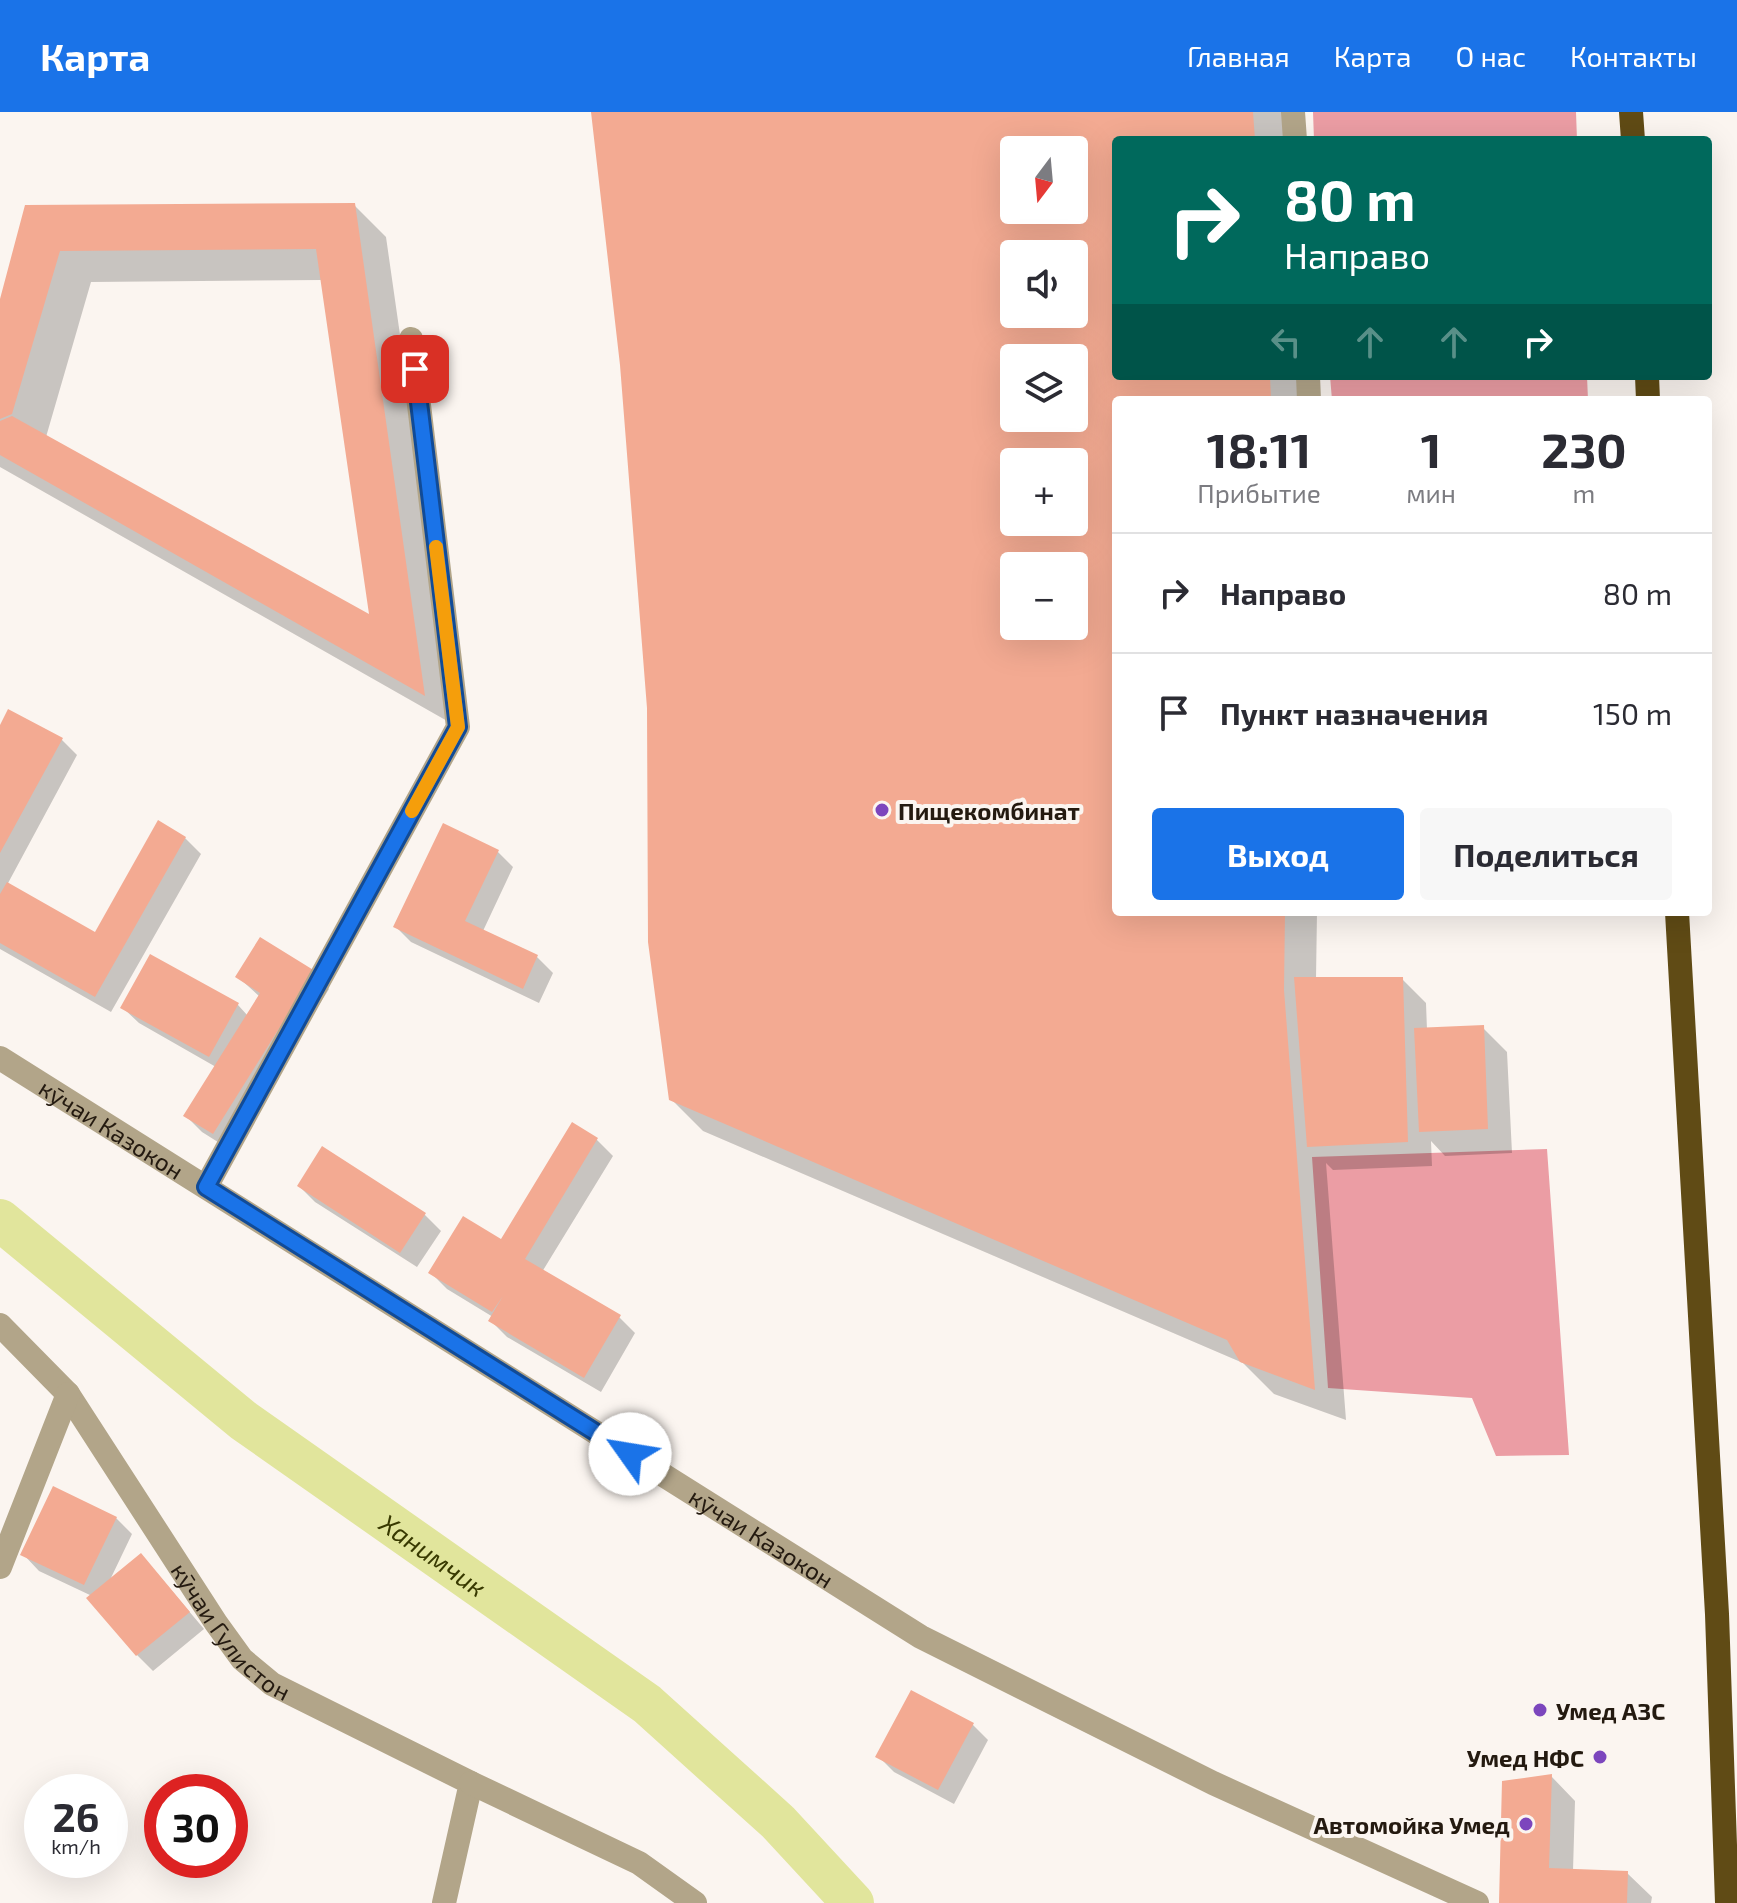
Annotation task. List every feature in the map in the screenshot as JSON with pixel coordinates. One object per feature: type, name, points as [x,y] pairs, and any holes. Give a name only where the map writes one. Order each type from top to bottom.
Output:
[{"type":"highway","points":[[1631,112],[1633,136]]},
{"type":"highway","points":[[1677,916],[1716,1598],[1727,1903]]},
{"type":"street","points":[[1293,112],[1295,136]]},
{"type":"street","points":[[206,1187],[458,727],[411,339]]},
{"type":"street","name":"кӯчаи Казокон","points":[[0,1058],[921,1637],[1213,1783],[1477,1903]]},
{"type":"street","name":"кӯчаи Гулистон","points":[[0,1325],[68,1394],[207,1610],[242,1659],[272,1684],[639,1863],[695,1903]]},
{"type":"street","points":[[0,1567],[68,1394]]},
{"type":"street","points":[[444,1903],[471,1783]]},
{"type":"shaded area","points":[[1313,112],[1576,112],[1577,136],[1314,136]]},
{"type":"shaded area","points":[[1330,380],[1587,380],[1588,396],[1332,396]]},
{"type":"shaded area","points":[[1547,1149],[1569,1455],[1496,1456],[1472,1398],[1328,1388],[1312,1157]]},
{"type":"building","name":"Пищекомбинат","points":[[591,112],[1253,112],[1255,136],[1112,136],[1112,380],[1270,380],[1271,396],[1112,396],[1112,916],[1285,916],[1284,990],[1315,1390],[1240,1362],[1227,1340],[669,1100],[648,942],[647,708],[620,365]]},
{"type":"building","points":[[355,203],[425,696],[0,455],[0,421],[12,416],[369,614],[316,249],[60,251],[12,414],[0,419],[0,299],[25,205]]},
{"type":"building","points":[[8,709],[63,738],[0,853],[0,725]]},
{"type":"building","points":[[158,820],[186,837],[95,997],[0,943],[0,894],[7,882],[95,932]]},
{"type":"building","points":[[443,823],[499,850],[465,921],[538,955],[523,989],[393,927]]},
{"type":"building","points":[[260,937],[315,971],[213,1134],[183,1116],[260,993],[235,977]]},
{"type":"building","points":[[150,954],[239,1003],[209,1057],[120,1008]]},
{"type":"building","points":[[1294,977],[1403,977],[1408,1142],[1307,1147]]},
{"type":"building","points":[[1484,1025],[1488,1129],[1419,1132],[1414,1028]]},
{"type":"building","points":[[572,1122],[598,1138],[525,1259],[621,1315],[584,1378],[488,1321],[503,1296],[492,1312],[428,1273],[463,1216],[501,1239]]},
{"type":"building","points":[[322,1146],[426,1213],[400,1253],[297,1186]]},
{"type":"building","points":[[53,1486],[117,1517],[84,1585],[20,1555]]},
{"type":"building","points":[[141,1553],[190,1612],[136,1656],[86,1598]]},
{"type":"building","points":[[911,1690],[974,1723],[938,1790],[875,1757]]},
{"type":"building","name":"Автомойка Умед","points":[[1552,1774],[1549,1868],[1628,1871],[1627,1903],[1499,1903],[1502,1781]]},
{"type":"waterway","name":"Ханимчик","points":[[0,1220],[244,1421],[647,1704],[778,1822],[853,1903]]},
{"type":"slow traffic","points":[[412,811],[458,727],[436,547]]},
{"type":"place","name":"Пищекомбинат","points":[[882,810]]},
{"type":"place","name":"Умед АЗС","points":[[1540,1710]]},
{"type":"place","name":"Умед НФС","points":[[1600,1757]]},
{"type":"place","name":"Автомойка Умед","points":[[1526,1824]]},
{"type":"route","points":[[415,369],[458,727],[206,1187],[630,1454]]}]
